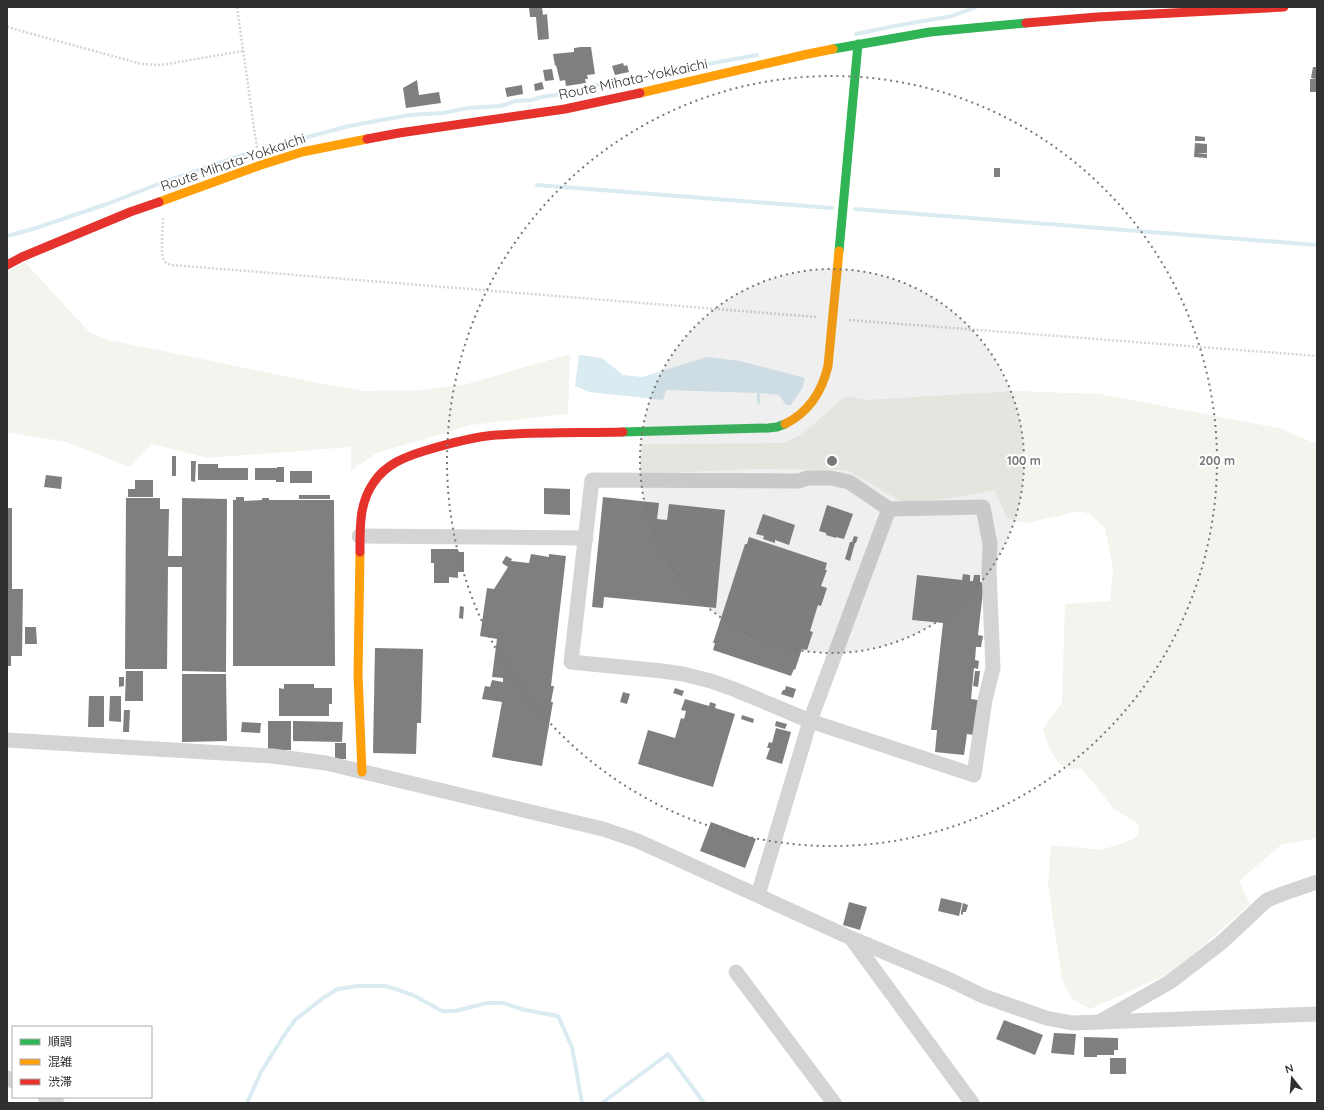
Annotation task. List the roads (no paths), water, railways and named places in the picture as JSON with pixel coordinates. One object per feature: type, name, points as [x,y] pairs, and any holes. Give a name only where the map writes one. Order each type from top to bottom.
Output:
[{"type":"main road","name":"Route Mihata-Yokkaichi","points":[[7,265],[22,257],[75,235],[162,201],[261,165],[302,152],[442,126],[609,100],[808,54],[930,32],[1097,17],[1284,7]]},
{"type":"main road","points":[[362,772],[358,675],[359,536],[362,503],[366,493],[378,476],[394,462],[408,456],[455,442],[496,435],[779,427],[791,421],[804,410],[820,391],[826,378],[828,366],[858,44]]},
{"type":"street","points":[[807,478],[831,478],[848,482],[889,509],[982,507],[990,544],[989,571],[993,668],[985,700],[974,775],[810,721],[711,681],[683,674],[571,662],[592,480],[799,481],[807,478]]},
{"type":"street","points":[[758,896],[810,721],[889,509]]},
{"type":"street","points":[[359,536],[586,538]]},
{"type":"street","points":[[7,740],[272,756],[326,763],[603,829],[638,842],[983,996],[1046,1018],[1072,1023],[1317,1014]]},
{"type":"street","points":[[1098,1022],[1170,982],[1222,942],[1267,900],[1317,882]]},
{"type":"street","points":[[851,938],[972,1103]]},
{"type":"street","points":[[736,972],[834,1103]]},
{"type":"street","points":[[47,1098],[57,1103]]},
{"type":"waterway","points":[[856,34],[952,16],[976,7]]},
{"type":"waterway","points":[[263,149],[349,126],[409,115],[443,113],[468,108],[501,106],[515,101],[532,100],[541,97],[571,93],[598,85],[611,85],[680,69],[757,55]]},
{"type":"waterway","points":[[7,236],[33,229],[107,204],[161,183],[248,153]]},
{"type":"waterway","points":[[537,185],[832,208]]},
{"type":"waterway","points":[[855,209],[1317,245]]},
{"type":"waterway","points":[[247,1103],[261,1072],[295,1020],[323,998],[338,989],[358,986],[386,986],[413,995],[442,1011],[455,1011],[487,1003],[503,1003],[525,1010],[558,1016],[572,1047],[582,1103]]},
{"type":"waterway","points":[[602,1103],[668,1054],[704,1103]]}]
